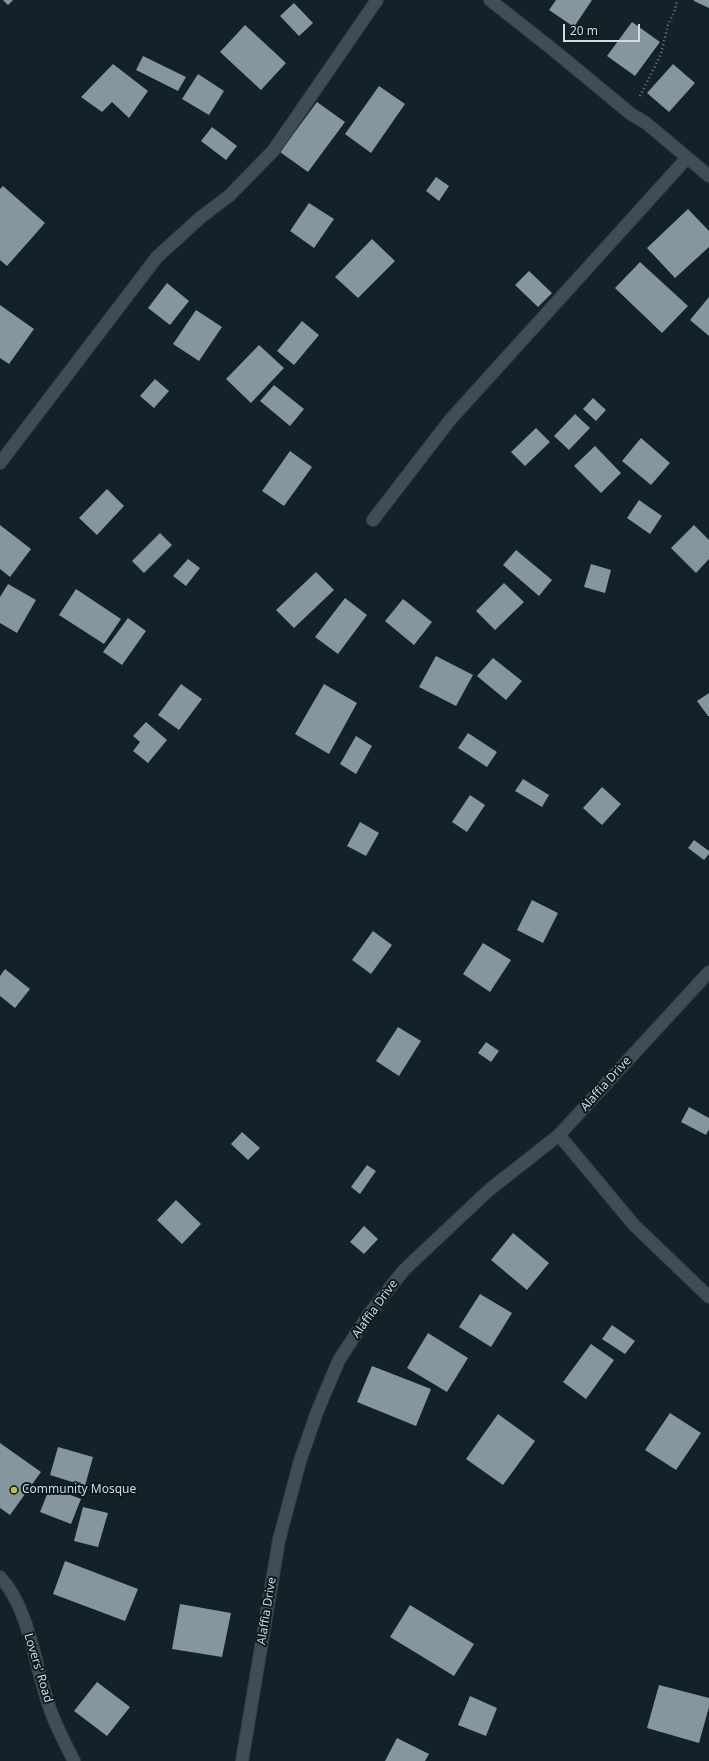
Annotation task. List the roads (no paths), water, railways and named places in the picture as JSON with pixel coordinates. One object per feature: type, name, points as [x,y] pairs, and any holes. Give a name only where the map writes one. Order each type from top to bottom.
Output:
[{"type":"street","points":[[0,463],[157,257],[201,217],[228,196],[273,151],[377,0]]},
{"type":"street","points":[[490,0],[631,114],[646,123],[709,176]]},
{"type":"street","points":[[373,520],[450,420],[688,158]]},
{"type":"street","name":"Alaffia Drive","points":[[242,1761],[279,1540],[300,1461],[317,1412],[339,1360],[369,1314],[404,1270],[489,1190],[560,1135],[709,972]]},
{"type":"street","points":[[560,1135],[634,1225],[709,1297]]},
{"type":"street","name":"Lovers' Road","points":[[0,1577],[14,1598],[22,1616],[53,1717],[74,1761]]},
{"type":"place","name":"Community Mosque","points":[[14,1490]]}]
